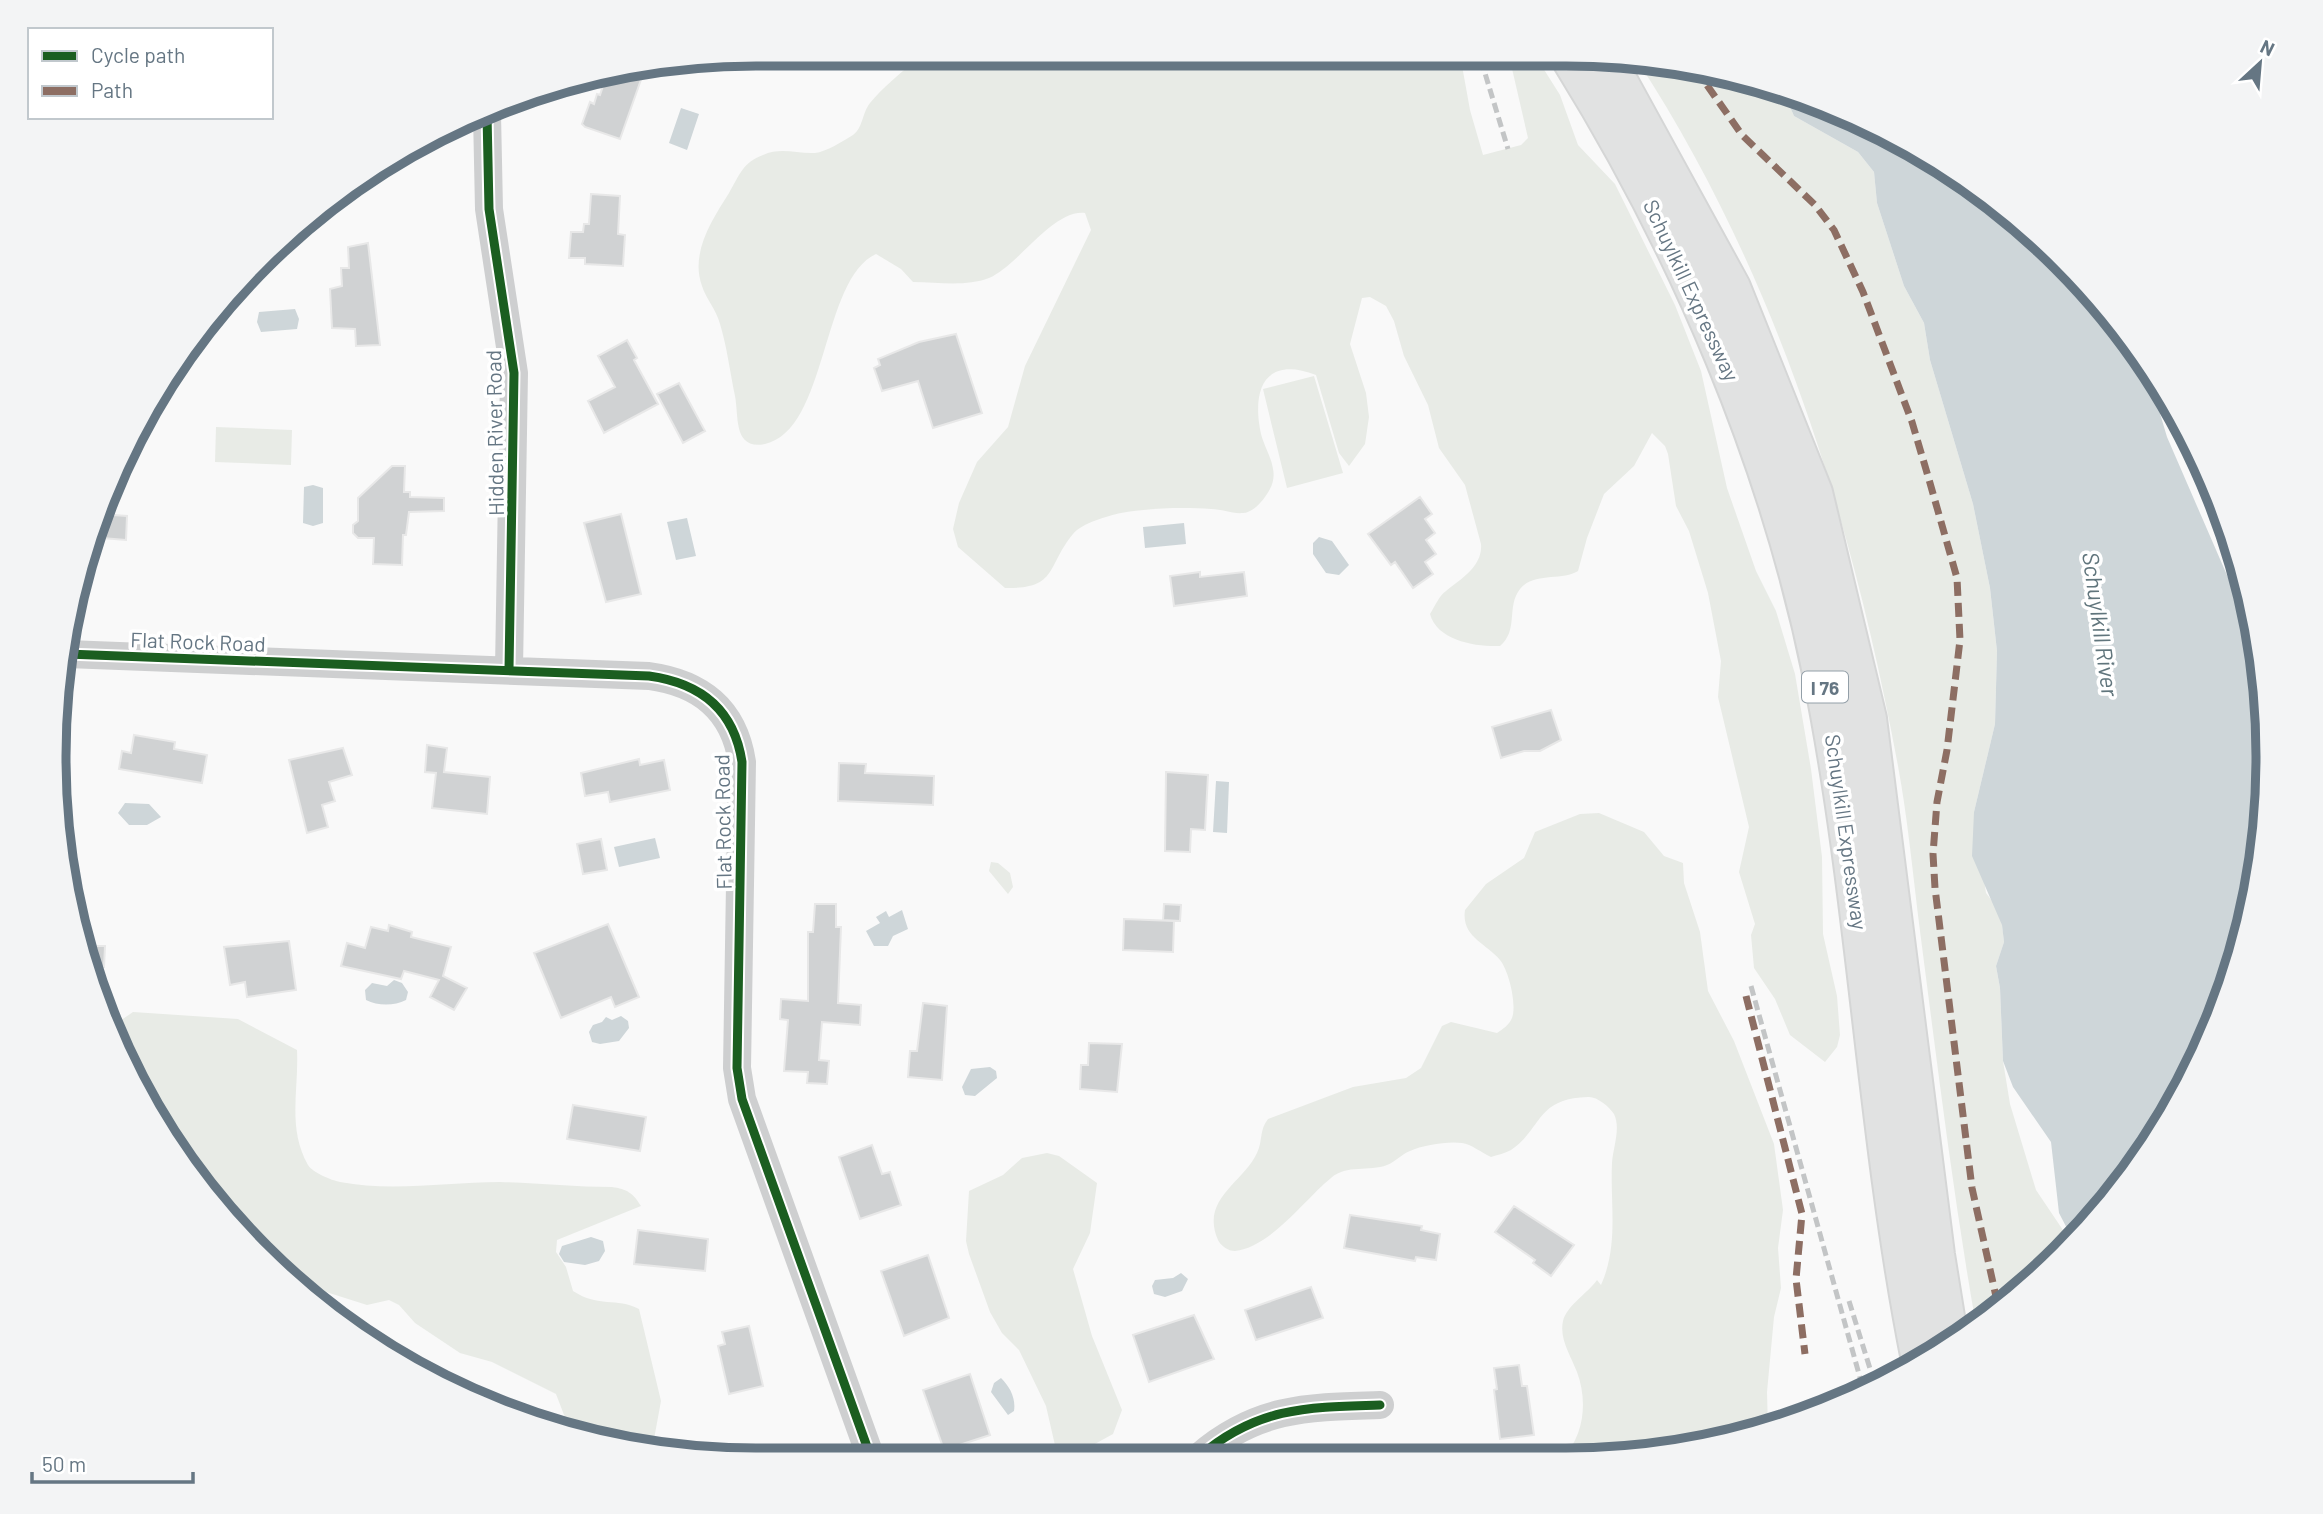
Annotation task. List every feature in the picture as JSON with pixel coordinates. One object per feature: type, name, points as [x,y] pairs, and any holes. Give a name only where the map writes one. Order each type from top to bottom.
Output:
[{"type":"highway","name":"Schuylkill Expressway","points":[[1576,66],[1630,158],[1700,300],[1759,448],[1798,578],[1822,674],[1837,754],[1894,1182],[1919,1350]]},
{"type":"highway","name":"Schuylkill Expressway","points":[[1610,68],[1731,288],[1813,493],[1867,719],[1935,1255],[1948,1332]]},
{"type":"street","name":"Hidden River Road","points":[[487,122],[489,209],[514,373],[509,669]]},
{"type":"street","name":"Flat Rock Road","points":[[74,654],[509,669],[665,678],[703,693],[728,717],[740,748],[743,780],[737,1068],[742,1098],[867,1448]]},
{"type":"street","points":[[1211,1448],[1237,1428],[1262,1417],[1327,1407],[1380,1405]]},
{"type":"shaded area","points":[[909,66],[1462,66],[1470,110],[1483,155],[1521,145],[1528,138],[1511,66],[1542,66],[1560,95],[1578,145],[1615,184],[1675,305],[1701,371],[1727,488],[1756,571],[1776,611],[1795,674],[1822,857],[1823,934],[1837,996],[1840,1035],[1837,1047],[1825,1062],[1790,1035],[1775,999],[1754,968],[1751,935],[1755,924],[1739,872],[1749,827],[1718,697],[1721,661],[1708,593],[1689,531],[1676,506],[1668,454],[1665,446],[1652,433],[1634,466],[1604,494],[1578,571],[1564,576],[1532,580],[1520,589],[1514,603],[1509,633],[1500,646],[1480,645],[1449,636],[1434,623],[1430,614],[1439,598],[1475,565],[1481,552],[1481,544],[1465,485],[1439,448],[1428,405],[1404,356],[1394,321],[1386,306],[1370,297],[1362,298],[1350,344],[1366,393],[1369,417],[1365,444],[1349,466],[1339,453],[1316,375],[1300,370],[1276,372],[1267,378],[1259,399],[1260,429],[1274,476],[1269,491],[1257,506],[1243,513],[1215,509],[1166,508],[1132,511],[1102,518],[1082,526],[1073,534],[1043,580],[1034,585],[1005,588],[958,547],[953,529],[959,503],[977,462],[1008,427],[1025,366],[1091,230],[1085,213],[1073,214],[1061,220],[1000,272],[980,281],[913,282],[901,269],[876,254],[858,269],[844,292],[813,384],[801,412],[786,433],[765,444],[755,445],[742,437],[722,333],[699,274],[705,237],[746,166],[756,158],[776,151],[808,153],[834,146],[853,135],[870,103]]},
{"type":"shaded area","points":[[1644,71],[1701,80],[1788,103],[1794,116],[1858,152],[1874,172],[1877,203],[1904,286],[1924,323],[1930,360],[1973,504],[1990,588],[1997,651],[1995,724],[1974,812],[1986,893],[1996,906],[2002,924],[2004,942],[1996,966],[2000,988],[2003,1061],[2010,1104],[2036,1190],[2065,1233],[2021,1276],[1974,1314],[1946,1128],[1902,786],[1857,581],[1832,490],[1769,312],[1730,225],[1686,141]]},
{"type":"shaded area","points":[[1314,376],[1343,473],[1287,488],[1263,389]]},
{"type":"shaded area","points":[[216,427],[292,430],[291,465],[215,462]]},
{"type":"shaded area","points":[[1599,813],[1644,832],[1664,856],[1683,863],[1684,883],[1700,932],[1708,991],[1734,1041],[1774,1144],[1783,1210],[1778,1248],[1781,1288],[1774,1317],[1767,1392],[1768,1417],[1656,1442],[1571,1448],[1580,1429],[1583,1406],[1577,1372],[1564,1341],[1563,1321],[1573,1304],[1597,1280],[1601,1285],[1607,1270],[1612,1240],[1612,1163],[1617,1125],[1614,1114],[1602,1102],[1588,1097],[1558,1103],[1542,1116],[1521,1142],[1511,1150],[1491,1157],[1465,1144],[1443,1143],[1407,1152],[1387,1165],[1344,1171],[1331,1178],[1274,1232],[1248,1248],[1235,1251],[1227,1249],[1218,1240],[1214,1226],[1219,1202],[1251,1164],[1268,1119],[1353,1087],[1406,1078],[1421,1068],[1442,1026],[1451,1022],[1497,1033],[1508,1025],[1512,1018],[1513,1005],[1506,972],[1500,960],[1476,939],[1467,927],[1465,910],[1486,884],[1524,858],[1535,832],[1580,814]]},
{"type":"shaded area","points":[[991,862],[998,863],[1010,873],[1013,887],[1008,894],[989,871]]},
{"type":"shaded area","points":[[133,1012],[238,1019],[297,1050],[295,1109],[298,1137],[310,1168],[332,1180],[380,1186],[500,1182],[612,1187],[626,1190],[641,1206],[557,1240],[556,1252],[566,1267],[573,1291],[591,1299],[631,1305],[639,1309],[661,1401],[654,1440],[566,1420],[556,1394],[492,1362],[460,1353],[415,1323],[399,1305],[389,1300],[367,1305],[320,1291],[269,1245],[209,1177],[159,1102],[119,1021]]},
{"type":"shaded area","points":[[1047,1153],[1059,1156],[1097,1183],[1090,1233],[1073,1269],[1092,1336],[1122,1410],[1113,1434],[1088,1448],[1056,1448],[1046,1406],[1019,1350],[1002,1333],[990,1312],[966,1241],[969,1191],[1003,1175],[1022,1158]]},
{"type":"water","name":"Schuylkill River","points":[[1788,103],[1871,138],[1950,183],[2021,238],[2085,302],[2114,337],[2155,398],[2167,437],[2233,589],[2252,679],[2256,757],[2251,847],[2233,936],[2204,1021],[2164,1102],[2114,1177],[2068,1230],[2059,1213],[2051,1142],[2013,1087],[2003,1061],[2000,988],[1996,966],[2004,942],[2002,925],[1972,856],[1974,812],[1995,724],[1997,651],[1990,588],[1973,504],[1930,360],[1924,323],[1904,286],[1877,203],[1874,172],[1858,152],[1794,116]]},
{"type":"water","points":[[681,108],[699,114],[687,150],[669,143]]},
{"type":"water","points":[[295,309],[299,319],[297,329],[261,332],[257,322],[259,312]]},
{"type":"water","points":[[313,485],[323,488],[323,523],[313,526],[303,523],[304,487]]},
{"type":"water","points":[[687,518],[696,556],[676,560],[667,522]]},
{"type":"water","points":[[1184,523],[1186,544],[1145,548],[1143,527]]},
{"type":"water","points":[[1319,537],[1332,541],[1349,565],[1339,575],[1326,573],[1313,554],[1313,543]]},
{"type":"water","points":[[1216,781],[1229,782],[1227,833],[1213,832]]},
{"type":"water","points":[[125,803],[149,804],[161,817],[147,825],[129,825],[118,813]]},
{"type":"water","points":[[655,838],[660,858],[619,867],[614,847]]},
{"type":"water","points":[[902,910],[908,929],[893,936],[888,946],[874,946],[866,931],[880,923],[876,917],[886,911],[889,917]]},
{"type":"water","points":[[394,980],[402,983],[408,992],[406,1000],[386,1004],[366,1000],[365,990],[372,983],[387,986]]},
{"type":"water","points":[[621,1016],[628,1021],[629,1028],[619,1041],[600,1044],[592,1042],[589,1032],[593,1025],[602,1022],[606,1017],[612,1020]]},
{"type":"water","points":[[990,1067],[996,1071],[997,1078],[975,1096],[965,1095],[962,1087],[971,1069]]},
{"type":"water","points":[[591,1237],[603,1241],[605,1251],[599,1261],[585,1265],[564,1262],[559,1254],[562,1246]]},
{"type":"water","points":[[1181,1273],[1188,1279],[1182,1291],[1165,1297],[1154,1294],[1152,1286],[1155,1280],[1173,1278]]},
{"type":"water","points":[[1001,1378],[1010,1389],[1014,1402],[1014,1411],[1008,1415],[991,1392],[994,1383]]},
{"type":"building","points":[[642,76],[620,139],[582,124],[590,102],[594,104],[597,94],[600,95],[604,84]]},
{"type":"building","points":[[591,194],[620,196],[618,234],[625,235],[623,266],[585,264],[585,258],[569,258],[571,232],[583,232],[584,224],[589,224]]},
{"type":"building","points":[[368,243],[380,345],[356,346],[355,329],[332,328],[330,289],[342,286],[341,268],[349,268],[348,247]]},
{"type":"building","points":[[956,334],[982,413],[933,428],[918,381],[882,391],[874,368],[880,365],[878,359],[919,342]]},
{"type":"building","points":[[627,340],[637,358],[634,360],[658,404],[604,433],[588,401],[615,387],[598,356]]},
{"type":"building","points":[[679,383],[705,431],[683,443],[657,394]]},
{"type":"building","points":[[392,466],[405,466],[404,492],[410,492],[410,497],[444,498],[444,511],[409,512],[406,535],[403,535],[402,565],[373,564],[374,538],[358,538],[353,533],[353,525],[358,521],[358,498]]},
{"type":"building","points":[[1420,497],[1432,514],[1425,519],[1435,533],[1426,540],[1436,554],[1425,562],[1433,574],[1413,588],[1395,562],[1391,565],[1368,534]]},
{"type":"building","points":[[621,514],[641,594],[606,602],[584,523]]},
{"type":"building","points":[[111,515],[127,516],[126,540],[102,538]]},
{"type":"building","points":[[1200,572],[1200,577],[1244,572],[1247,596],[1174,606],[1170,576]]},
{"type":"building","points":[[1551,710],[1561,740],[1540,751],[1524,751],[1501,758],[1492,727]]},
{"type":"building","points":[[134,735],[175,742],[174,749],[207,755],[202,783],[119,769],[122,751],[131,753]]},
{"type":"building","points":[[427,745],[447,748],[444,772],[490,777],[487,814],[432,808],[436,773],[425,772]]},
{"type":"building","points":[[343,748],[352,775],[329,782],[335,801],[322,805],[328,827],[307,833],[289,760]]},
{"type":"building","points":[[639,759],[640,765],[664,760],[670,790],[610,802],[608,792],[585,796],[581,773]]},
{"type":"building","points":[[839,763],[866,764],[865,773],[934,776],[933,805],[838,801]]},
{"type":"building","points":[[1166,772],[1208,775],[1205,830],[1191,829],[1190,852],[1165,851]]},
{"type":"building","points":[[601,839],[607,870],[583,874],[577,844]]},
{"type":"building","points":[[815,904],[836,904],[836,927],[841,927],[838,1003],[861,1005],[860,1025],[822,1022],[819,1060],[829,1061],[827,1084],[807,1083],[808,1072],[784,1071],[788,1020],[780,1019],[781,999],[808,1001],[808,932],[813,932]]},
{"type":"building","points":[[1164,904],[1181,905],[1180,921],[1163,920]]},
{"type":"building","points":[[1124,919],[1174,921],[1173,952],[1123,950]]},
{"type":"building","points":[[608,924],[639,997],[615,1007],[611,997],[561,1018],[534,953]]},
{"type":"building","points":[[389,925],[412,932],[411,937],[451,947],[443,976],[467,988],[454,1010],[430,997],[439,980],[404,971],[401,979],[341,966],[347,943],[365,948],[371,927],[388,931]]},
{"type":"building","points":[[289,941],[296,990],[247,997],[245,982],[230,985],[224,947]]},
{"type":"building","points":[[93,946],[105,946],[104,967],[99,967]]},
{"type":"building","points":[[923,1003],[947,1006],[942,1080],[908,1077],[910,1051],[917,1051]]},
{"type":"building","points":[[1089,1043],[1122,1044],[1117,1092],[1080,1089],[1081,1065],[1088,1065]]},
{"type":"building","points":[[573,1105],[646,1117],[640,1151],[567,1139]]},
{"type":"building","points":[[872,1145],[882,1174],[890,1172],[901,1205],[860,1219],[839,1157]]},
{"type":"building","points":[[1514,1206],[1574,1245],[1551,1276],[1533,1263],[1535,1260],[1495,1232]]},
{"type":"building","points":[[1350,1215],[1422,1226],[1421,1230],[1440,1234],[1436,1260],[1416,1257],[1415,1261],[1344,1248]]},
{"type":"building","points":[[638,1230],[708,1239],[705,1271],[634,1264]]},
{"type":"building","points":[[928,1255],[949,1318],[904,1336],[881,1271]]},
{"type":"building","points":[[1311,1287],[1323,1318],[1256,1340],[1245,1310]]},
{"type":"building","points":[[1194,1315],[1214,1359],[1149,1382],[1133,1335]]},
{"type":"building","points":[[749,1326],[763,1386],[729,1394],[718,1346],[725,1344],[722,1332]]},
{"type":"building","points":[[1519,1365],[1522,1386],[1527,1386],[1534,1435],[1500,1439],[1494,1368]]},
{"type":"building","points":[[970,1374],[990,1435],[943,1448],[923,1390]]},
{"type":"railway","points":[[1483,66],[1508,149]]},
{"type":"railway","points":[[1751,986],[1861,1381]]},
{"type":"railway","points":[[1849,1301],[1872,1375]]},
{"type":"marked path","points":[[1704,81],[1742,135],[1815,205],[1834,230],[1863,292],[1912,422],[1957,578],[1960,640],[1947,750],[1937,802],[1933,854],[1972,1188],[1996,1297]]},
{"type":"marked path","points":[[1746,996],[1802,1214],[1796,1279],[1805,1354]]},
{"type":"cycle path","points":[[487,122],[489,209],[514,373],[509,669]]},
{"type":"cycle path","points":[[74,654],[649,676],[699,692],[723,713],[738,743],[742,762],[737,1068],[742,1099],[867,1448]]},
{"type":"cycle path","points":[[1210,1448],[1242,1428],[1284,1413],[1306,1409],[1380,1405]]}]
